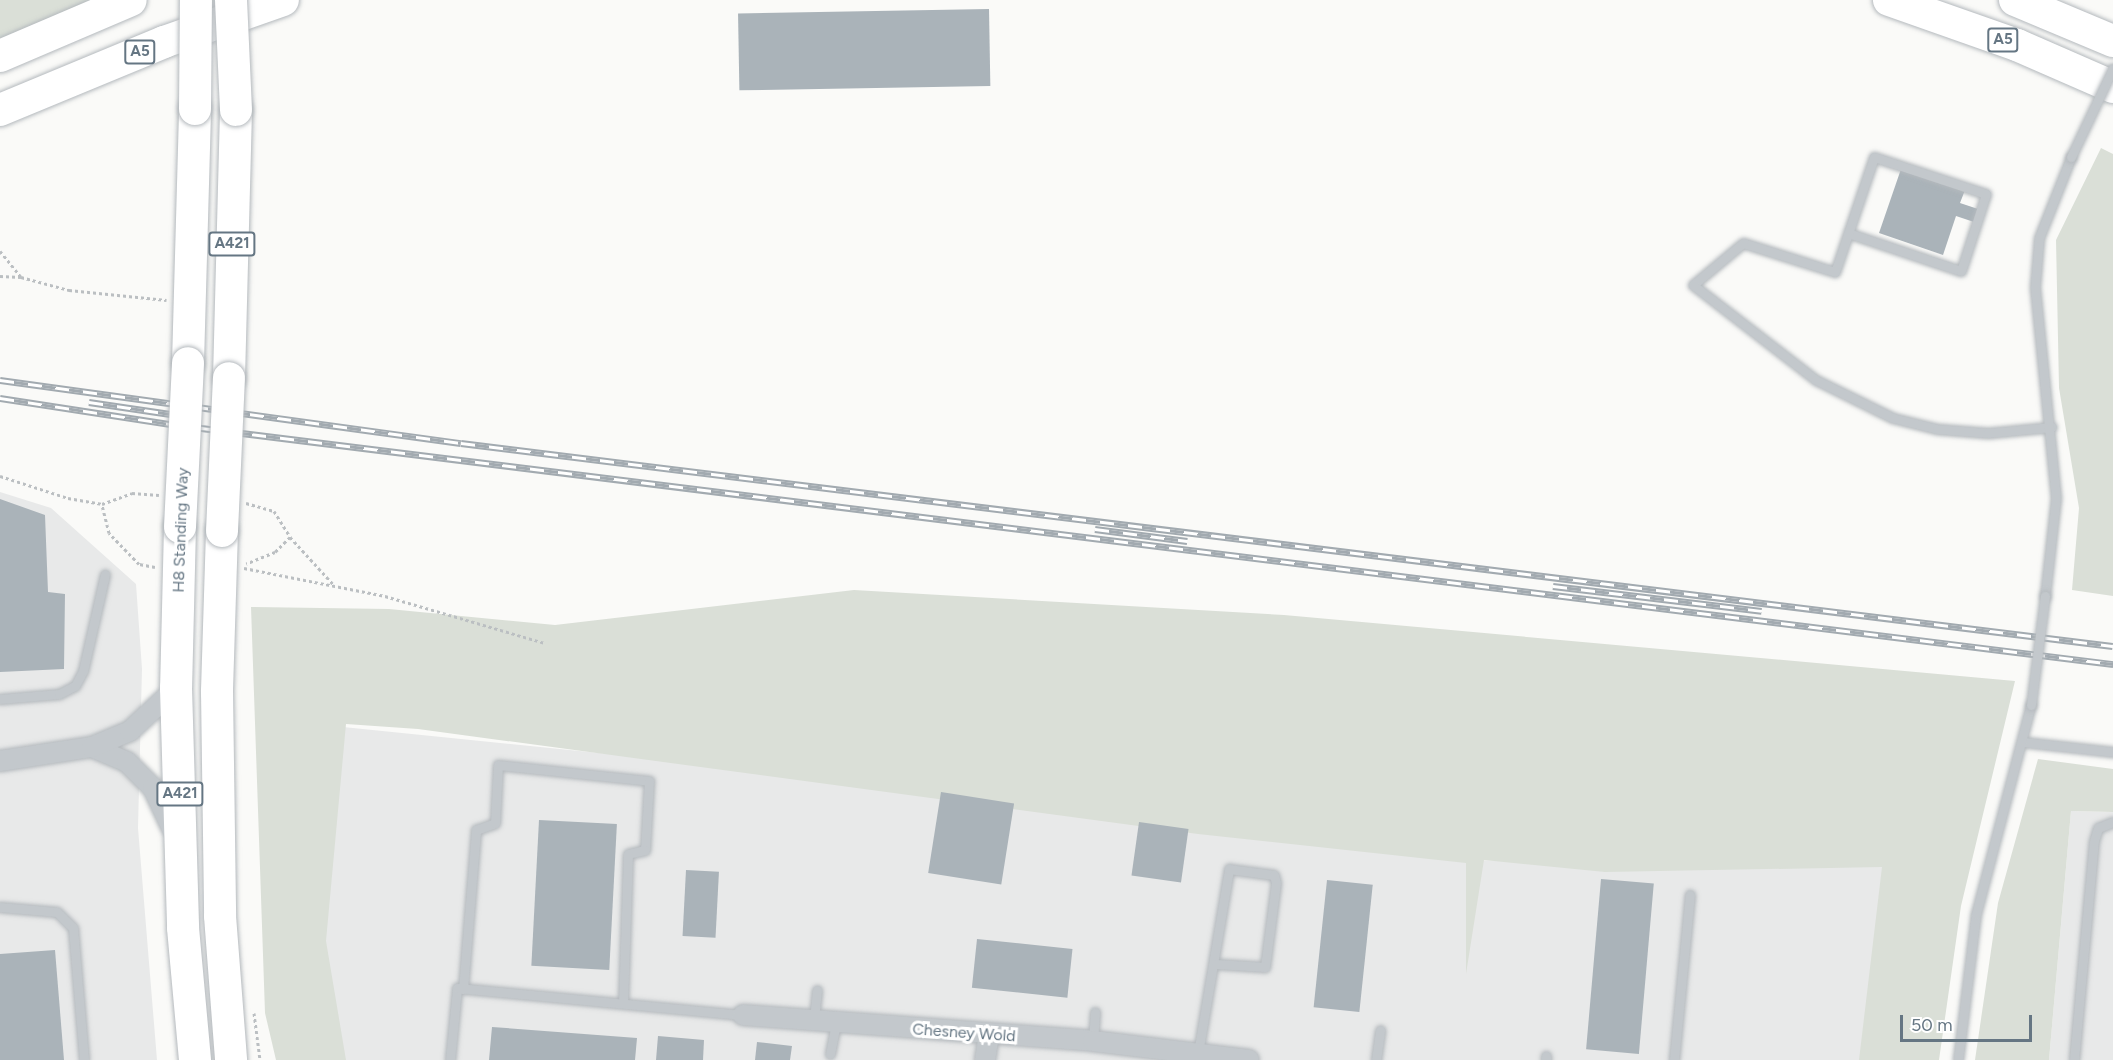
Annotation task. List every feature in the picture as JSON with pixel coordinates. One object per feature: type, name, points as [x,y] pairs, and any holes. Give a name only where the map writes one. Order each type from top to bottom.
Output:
[{"type":"highway","points":[[0,56],[131,0]]},
{"type":"highway","name":"H8 Standing Way","points":[[195,0],[195,109],[188,363],[180,528],[176,688],[183,928],[195,1060]]},
{"type":"highway","name":"A421","points":[[231,0],[236,110],[217,692],[220,915],[231,1060]]},
{"type":"highway","name":"A5","points":[[0,110],[164,42],[283,0]]},
{"type":"highway","name":"A5","points":[[1889,0],[2017,45],[2113,87]]},
{"type":"highway","name":"A5","points":[[2014,0],[2113,41]]},
{"type":"street","points":[[0,760],[92,747],[130,731],[176,688]]},
{"type":"street","points":[[92,747],[127,762],[153,788],[182,847]]},
{"type":"street","name":"Chesney Wold","points":[[743,1015],[814,1018],[989,1036],[1092,1041],[1146,1054],[1198,1053],[1249,1060]]},
{"type":"street","points":[[985,1060],[989,1036]]},
{"type":"lane","points":[[1958,1060],[1976,914],[2031,705],[2056,498],[2052,427],[2035,288],[2039,238],[2071,157],[2113,68]]},
{"type":"lane","points":[[1848,233],[1960,271],[1986,194],[1874,157],[1848,233],[1835,272],[1743,243],[1693,285],[1816,380],[1893,418],[1937,429],[1988,433],[2052,427]]},
{"type":"lane","points":[[0,699],[58,694],[75,686],[82,671],[105,574]]},
{"type":"lane","points":[[2023,742],[2113,752]]},
{"type":"lane","points":[[463,989],[476,830],[495,823],[498,765],[649,781],[645,850],[628,854],[622,1003]]},
{"type":"lane","points":[[2074,1060],[2094,841],[2098,828],[2113,822]]},
{"type":"lane","points":[[1198,1053],[1202,1014],[1216,964],[1229,869],[1274,875],[1276,883],[1265,967],[1216,964]]},
{"type":"lane","points":[[1674,1060],[1690,895]]},
{"type":"lane","points":[[0,908],[57,912],[73,928],[84,1060]]},
{"type":"lane","points":[[450,1060],[457,988],[743,1015]]},
{"type":"lane","points":[[814,1018],[818,990]]},
{"type":"lane","points":[[1092,1041],[1095,1012]]},
{"type":"lane","points":[[830,1054],[836,1022]]},
{"type":"lane","points":[[1376,1060],[1380,1030]]},
{"type":"path","points":[[0,251],[21,277]]},
{"type":"path","points":[[0,276],[21,277],[69,290],[172,300]]},
{"type":"path","points":[[0,476],[68,498],[102,504],[132,493],[154,494]]},
{"type":"path","points":[[242,503],[274,511],[290,537],[336,587]]},
{"type":"path","points":[[102,504],[109,533],[126,553],[139,564],[159,568]]},
{"type":"path","points":[[241,565],[275,552],[290,537]]},
{"type":"path","points":[[233,566],[385,596],[545,643]]},
{"type":"shaded area","points":[[0,0],[97,0],[0,39]]},
{"type":"shaded area","points":[[2101,148],[2113,154],[2113,596],[2072,590],[2079,508],[2059,388],[2056,240]]},
{"type":"shaded area","points":[[0,492],[51,508],[136,584],[142,669],[138,828],[157,1060],[0,1060]]},
{"type":"shaded area","points":[[854,590],[1284,615],[2015,681],[1961,906],[1939,1060],[1859,1060],[1882,867],[1605,872],[1484,860],[1466,974],[1466,863],[1198,834],[418,729],[346,724],[326,941],[346,1060],[276,1060],[265,1013],[251,607],[389,609],[555,625]]},
{"type":"shaded area","points":[[343,727],[935,787],[1467,860],[1882,867],[1922,1060],[343,1060],[323,940]]},
{"type":"shaded area","points":[[2038,759],[2113,769],[2113,812],[2071,811],[2049,1060],[1975,1060],[1998,903]]},
{"type":"shaded area","points":[[2071,811],[2113,812],[2113,1060],[2049,1060]]},
{"type":"building","points":[[989,9],[990,86],[739,90],[738,13]]},
{"type":"building","points":[[1901,169],[1965,190],[1960,203],[1978,209],[1974,222],[1956,216],[1943,255],[1879,233]]},
{"type":"building","points":[[0,499],[45,515],[48,592],[65,594],[64,669],[0,672]]},
{"type":"building","points":[[941,792],[1014,804],[1001,885],[928,873]]},
{"type":"building","points":[[539,820],[617,824],[609,970],[531,966]]},
{"type":"building","points":[[1139,822],[1189,829],[1181,882],[1131,875]]},
{"type":"building","points":[[686,870],[719,872],[716,938],[683,936]]},
{"type":"building","points":[[1601,879],[1654,884],[1639,1054],[1586,1049]]},
{"type":"building","points":[[1327,880],[1373,885],[1359,1012],[1314,1007]]},
{"type":"building","points":[[977,939],[1072,949],[1067,998],[972,988]]},
{"type":"building","points":[[55,950],[64,1060],[0,1060],[0,954]]},
{"type":"building","points":[[492,1027],[637,1038],[635,1060],[489,1060]]},
{"type":"building","points":[[658,1036],[704,1040],[703,1060],[656,1060]]},
{"type":"building","points":[[757,1042],[792,1046],[790,1060],[755,1060]]},
{"type":"railway","points":[[0,380],[461,443],[2113,646]]},
{"type":"railway","points":[[0,398],[169,424],[2113,664]]},
{"type":"railway","points":[[89,402],[184,416]]},
{"type":"railway","points":[[1095,529],[1187,541]]},
{"type":"railway","points":[[1553,586],[1762,611]]}]
